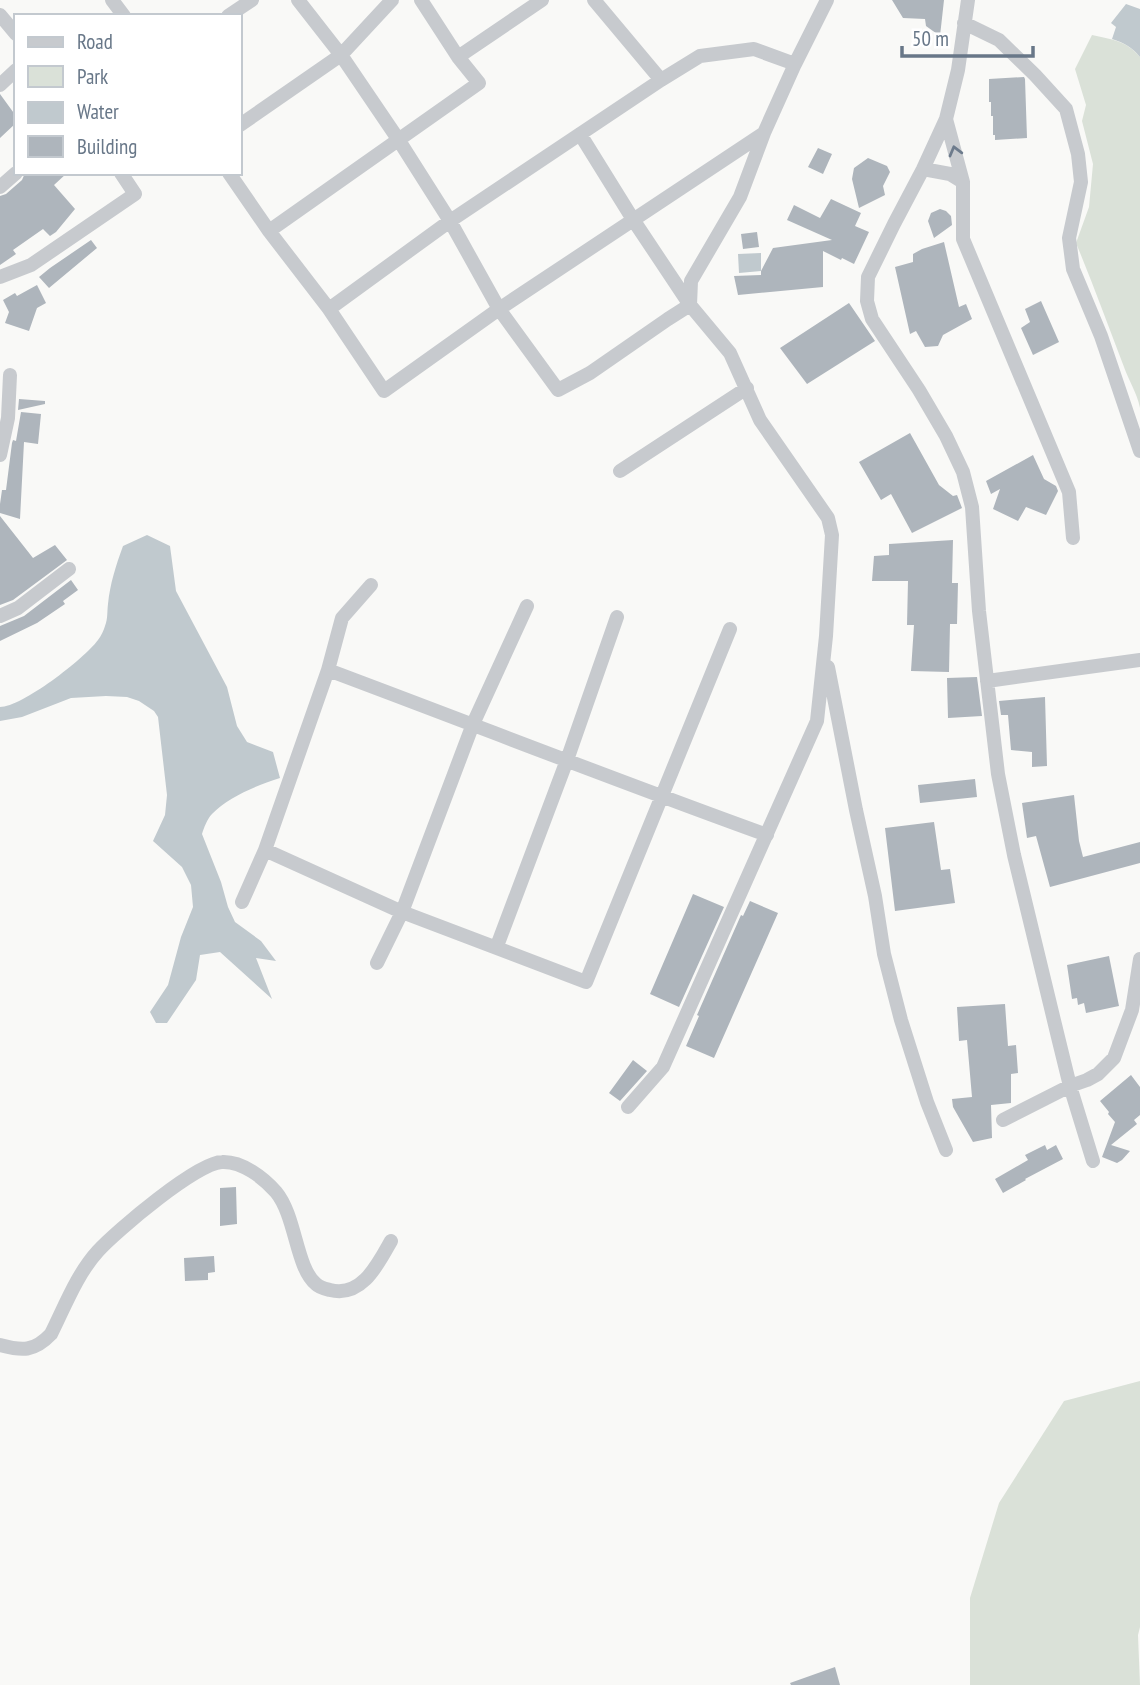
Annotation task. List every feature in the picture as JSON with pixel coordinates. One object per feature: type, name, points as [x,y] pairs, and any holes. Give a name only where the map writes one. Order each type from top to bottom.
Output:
[{"type":"street","points":[[231,14],[252,0]]},
{"type":"street","points":[[298,0],[341,55],[398,139],[450,221],[499,309],[558,390],[590,373],[690,305]]},
{"type":"street","points":[[242,124],[341,55],[392,0]]},
{"type":"street","points":[[269,231],[479,83],[458,57],[421,0]]},
{"type":"street","points":[[458,57],[542,0]]},
{"type":"street","points":[[594,0],[661,80]]},
{"type":"street","points":[[690,305],[691,281],[740,197],[764,133],[827,0]]},
{"type":"street","points":[[968,0],[958,70],[946,119],[868,277],[867,300],[872,319],[919,390],[963,472],[972,507],[979,611],[998,774],[1014,855],[1070,1086],[1093,1161]]},
{"type":"street","points":[[0,15],[14,32]]},
{"type":"street","points":[[964,23],[999,40],[1066,109],[1078,154],[1081,182],[1069,238],[1073,269],[1101,336],[1140,451]]},
{"type":"street","points":[[329,309],[450,221],[699,56],[754,49],[795,64]]},
{"type":"street","points":[[0,85],[14,72]]},
{"type":"street","points":[[946,119],[964,182],[963,239],[1069,492],[1073,538]]},
{"type":"street","points":[[230,175],[329,309],[384,391],[499,309],[764,133]]},
{"type":"street","points":[[580,134],[690,305],[730,353],[760,420],[828,518],[832,535],[825,652],[817,721],[663,1067],[628,1107]]},
{"type":"street","points":[[923,169],[950,174],[964,182]]},
{"type":"street","points":[[0,187],[14,175]]},
{"type":"street","points":[[0,277],[32,265],[135,194],[122,175]]},
{"type":"street","points":[[0,453],[8,418],[10,375]]},
{"type":"street","points":[[620,471],[747,388]]},
{"type":"street","points":[[0,617],[19,608],[69,569]]},
{"type":"street","points":[[242,902],[265,850],[328,670],[342,618],[372,585]]},
{"type":"street","points":[[377,963],[402,912],[473,724],[527,606]]},
{"type":"street","points":[[496,946],[567,760],[617,617]]},
{"type":"street","points":[[265,850],[402,912],[586,982],[730,629]]},
{"type":"street","points":[[825,652],[875,896],[884,954],[901,1020],[927,1102],[946,1150]]},
{"type":"street","points":[[987,681],[1140,660]]},
{"type":"street","points":[[328,670],[662,798],[767,835]]},
{"type":"street","points":[[1003,1120],[1098,1074],[1114,1058],[1132,1010],[1140,959]]},
{"type":"street","points":[[0,1345],[24,1350],[44,1341],[51,1334],[97,1252],[166,1192],[209,1164],[222,1161],[235,1164],[258,1175],[276,1193],[287,1208],[308,1275],[316,1285],[325,1289],[339,1292],[353,1289],[378,1265],[391,1241]]},
{"type":"green space","points":[[1092,35],[1124,44],[1140,57],[1140,408],[1076,243],[1089,207],[1093,164],[1082,121],[1086,105],[1075,69]]},
{"type":"green space","points":[[1140,1381],[1140,1685],[970,1685],[970,1598],[999,1503],[1064,1401]]},
{"type":"water","points":[[1126,4],[1140,9],[1140,57],[1128,46],[1112,39],[1116,27],[1111,23]]},
{"type":"water","points":[[761,253],[761,271],[739,273],[738,254]]},
{"type":"water","points":[[147,535],[170,546],[176,591],[227,687],[237,726],[247,742],[273,752],[280,778],[226,802],[210,816],[202,834],[235,922],[261,941],[276,961],[256,958],[272,999],[220,952],[200,955],[196,980],[167,1023],[156,1023],[150,1012],[168,985],[181,937],[193,907],[191,885],[182,867],[153,841],[165,815],[167,795],[158,717],[139,701],[127,697],[106,696],[71,698],[22,717],[0,721],[0,707],[23,699],[52,681],[98,640],[106,623],[112,582],[123,546]]},
{"type":"building","points":[[892,0],[944,0],[940,36],[926,26],[925,19],[903,18]]},
{"type":"building","points":[[1024,77],[1027,138],[995,140],[989,102],[989,79]]},
{"type":"building","points":[[0,94],[14,113],[14,125],[0,138]]},
{"type":"building","points":[[818,148],[832,154],[823,174],[808,167]]},
{"type":"building","points":[[868,158],[887,166],[890,172],[883,186],[885,195],[859,208],[852,179],[854,168]]},
{"type":"building","points":[[24,175],[65,175],[54,185],[75,209],[56,232],[50,236],[43,229],[13,250],[16,254],[0,265],[0,196],[22,180]]},
{"type":"building","points":[[831,199],[861,213],[855,226],[869,232],[854,264],[823,251],[823,287],[738,295],[734,276],[761,275],[773,248],[832,240],[787,220],[794,205],[820,218]]},
{"type":"building","points":[[940,209],[951,216],[952,225],[934,238],[928,221],[931,213]]},
{"type":"building","points":[[757,232],[759,247],[743,249],[741,234]]},
{"type":"building","points":[[91,240],[97,248],[49,288],[39,277],[50,268]]},
{"type":"building","points":[[944,242],[959,307],[966,304],[972,319],[943,335],[938,346],[925,347],[916,331],[910,334],[895,267],[913,262],[913,254],[922,249]]},
{"type":"building","points":[[37,285],[46,303],[37,308],[29,331],[5,323],[9,312],[3,300]]},
{"type":"building","points":[[1041,301],[1059,342],[1033,355],[1021,328],[1030,322],[1025,309]]},
{"type":"building","points":[[849,303],[875,341],[807,384],[780,348]]},
{"type":"building","points":[[19,399],[45,401],[45,404],[18,410]]},
{"type":"building","points":[[21,412],[41,414],[38,444],[24,442],[20,519],[0,513],[0,504],[2,490],[6,490],[12,443],[13,440],[16,441]]},
{"type":"building","points":[[910,433],[939,485],[953,496],[957,495],[962,508],[912,533],[891,494],[881,500],[859,462]]},
{"type":"building","points":[[1033,455],[1044,479],[1056,486],[1058,491],[1046,515],[1026,507],[1018,521],[993,509],[1000,489],[991,494],[986,481]]},
{"type":"building","points":[[0,516],[33,558],[55,545],[67,560],[13,600],[0,605]]},
{"type":"building","points":[[953,540],[952,583],[958,583],[957,624],[950,624],[949,672],[911,671],[914,625],[907,625],[908,581],[872,581],[874,556],[889,555],[889,544]]},
{"type":"building","points":[[71,580],[78,590],[63,601],[65,604],[37,623],[0,641],[0,626],[24,616]]},
{"type":"building","points":[[977,677],[982,716],[948,718],[947,678]]},
{"type":"building","points":[[1045,697],[1047,766],[1032,767],[1032,752],[1011,750],[1008,715],[1001,715],[999,701]]},
{"type":"building","points":[[975,779],[977,797],[920,803],[918,785]]},
{"type":"building","points":[[1074,795],[1083,857],[1140,842],[1140,863],[1050,887],[1036,836],[1027,838],[1022,803]]},
{"type":"building","points":[[934,822],[941,870],[950,869],[955,903],[895,911],[885,828]]},
{"type":"building","points":[[693,894],[724,907],[679,1007],[650,994]]},
{"type":"building","points":[[750,901],[778,913],[714,1058],[686,1046],[741,915],[743,916]]},
{"type":"building","points":[[1109,956],[1119,1006],[1086,1013],[1084,1003],[1078,1005],[1077,998],[1072,999],[1067,965]]},
{"type":"building","points":[[1005,1004],[1008,1046],[1016,1045],[1018,1073],[1011,1074],[1011,1103],[991,1105],[992,1138],[973,1142],[953,1107],[952,1099],[972,1097],[967,1040],[959,1041],[957,1007]]},
{"type":"building","points":[[633,1060],[647,1071],[620,1101],[609,1093]]},
{"type":"building","points":[[1131,1075],[1140,1087],[1140,1115],[1134,1120],[1137,1124],[1111,1145],[1130,1151],[1117,1163],[1102,1157],[1115,1122],[1100,1101]]},
{"type":"building","points":[[1045,1145],[1047,1150],[1056,1145],[1063,1159],[1003,1193],[995,1179],[1028,1160],[1025,1155]]},
{"type":"building","points":[[236,1187],[237,1224],[220,1226],[220,1188]]},
{"type":"building","points":[[214,1256],[215,1272],[208,1273],[208,1280],[185,1281],[184,1258]]},
{"type":"building","points":[[835,1667],[840,1685],[790,1683]]}]
